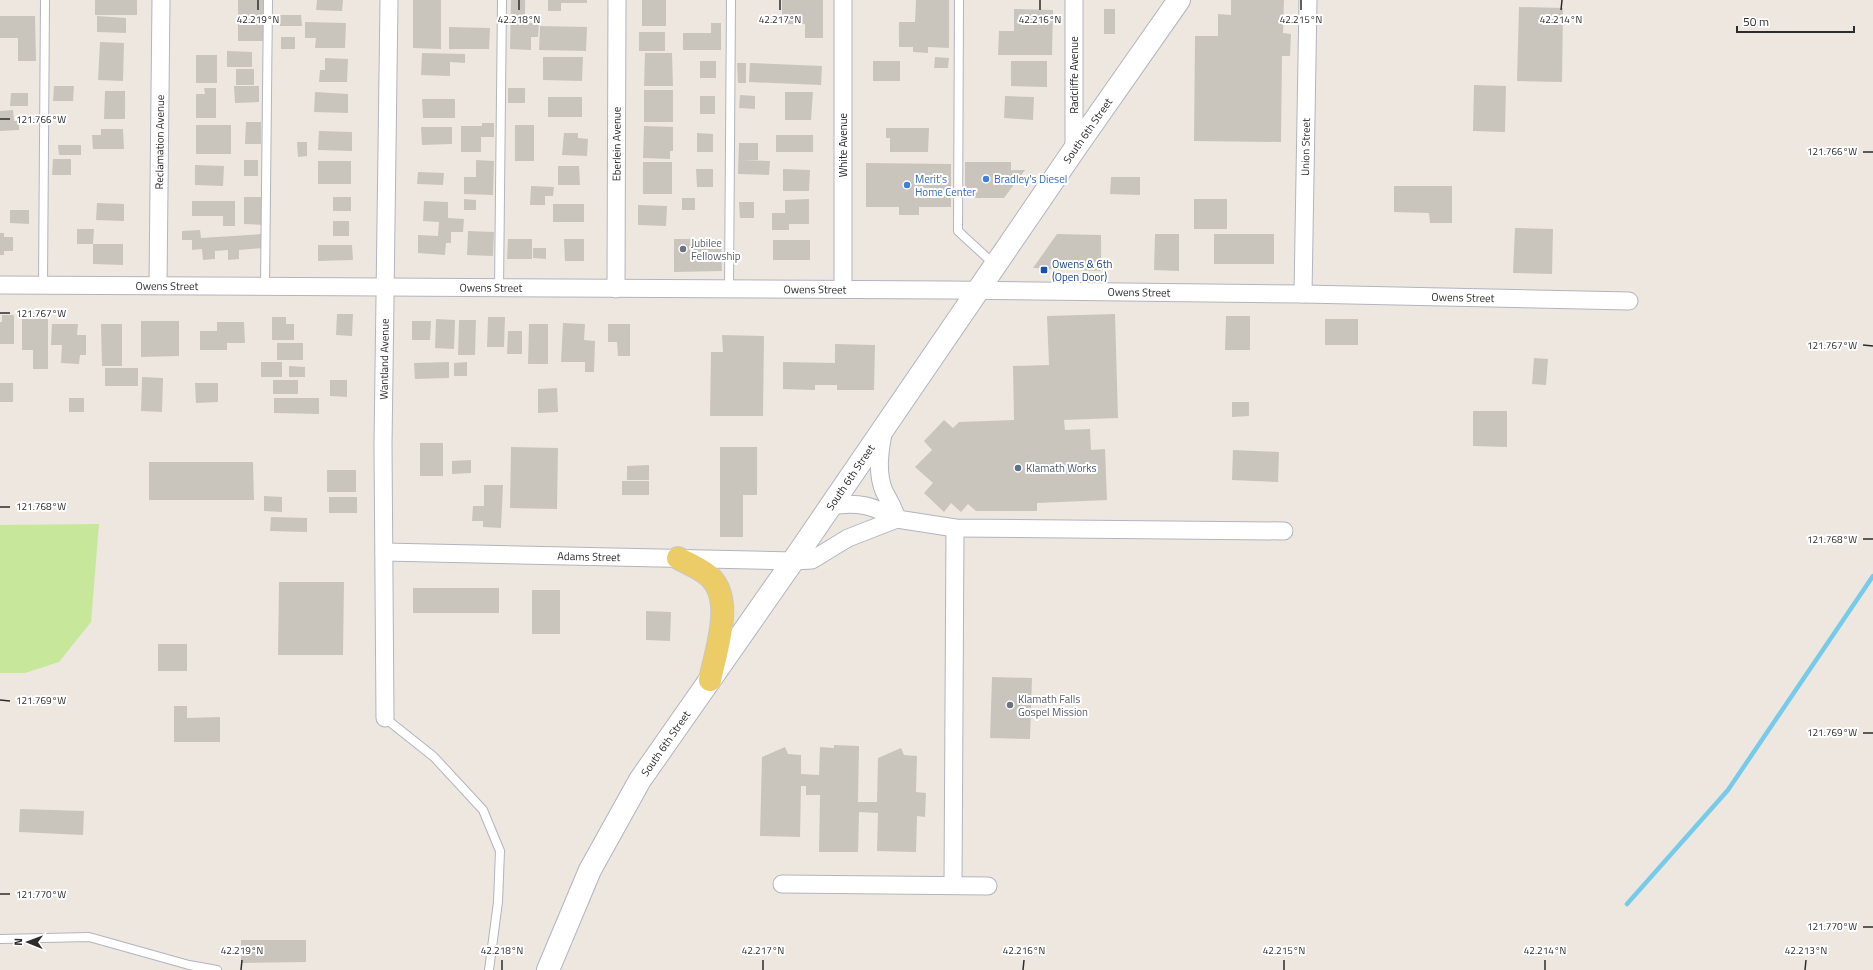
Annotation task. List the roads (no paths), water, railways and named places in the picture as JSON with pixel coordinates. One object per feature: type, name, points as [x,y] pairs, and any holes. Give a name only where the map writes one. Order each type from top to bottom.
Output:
[{"type":"main road","name":"South 6th Street","points":[[551,963],[590,870],[636,787],[831,506],[1074,150],[1179,0]]},
{"type":"main road","points":[[678,558],[707,573],[719,589],[724,612],[710,680]]},
{"type":"street","name":"Reclamation Avenue","points":[[158,285],[160,0]]},
{"type":"street","name":"Wantland Avenue","points":[[385,718],[383,445],[388,0]]},
{"type":"street","name":"Eberlein Avenue","points":[[616,289],[617,0]]},
{"type":"street","name":"White Avenue","points":[[843,0],[843,289]]},
{"type":"street","name":"Radcliffe Avenue","points":[[1074,0],[1074,150]]},
{"type":"street","name":"Union Street","points":[[1303,294],[1308,0]]},
{"type":"street","name":"Owens Street","points":[[0,285],[978,290],[1303,294],[1629,301]]},
{"type":"street","points":[[885,427],[879,472],[884,490],[894,508],[897,519]]},
{"type":"street","points":[[831,506],[848,503],[860,504],[878,509],[897,519],[955,528],[1284,531]]},
{"type":"street","name":"Adams Street","points":[[384,552],[793,561],[812,560],[848,538],[897,519]]},
{"type":"street","points":[[953,885],[955,528]]},
{"type":"street","points":[[782,884],[988,886]]},
{"type":"lane","points":[[43,285],[45,0]]},
{"type":"lane","points":[[265,286],[268,0]]},
{"type":"lane","points":[[499,288],[502,0]]},
{"type":"lane","points":[[729,289],[731,0]]},
{"type":"lane","points":[[959,0],[958,231],[996,265]]},
{"type":"lane","points":[[385,718],[434,757],[484,810],[500,851],[498,902],[489,970]]},
{"type":"lane","points":[[0,939],[89,937],[189,965],[217,970]]},
{"type":"waterway","points":[[1627,904],[1728,790],[1873,576]]},
{"type":"place","name":"Bradley's Diesel","points":[[986,179]]},
{"type":"place","name":"Merit's Home Center","points":[[907,185]]},
{"type":"place","name":"Jubilee Fellowship","points":[[683,249]]},
{"type":"place","name":"Owens & 6th (Open Door)","points":[[1044,270]]},
{"type":"place","name":"Klamath Works","points":[[1018,468]]},
{"type":"place","name":"Klamath Falls Gospel Mission","points":[[1010,705]]}]
